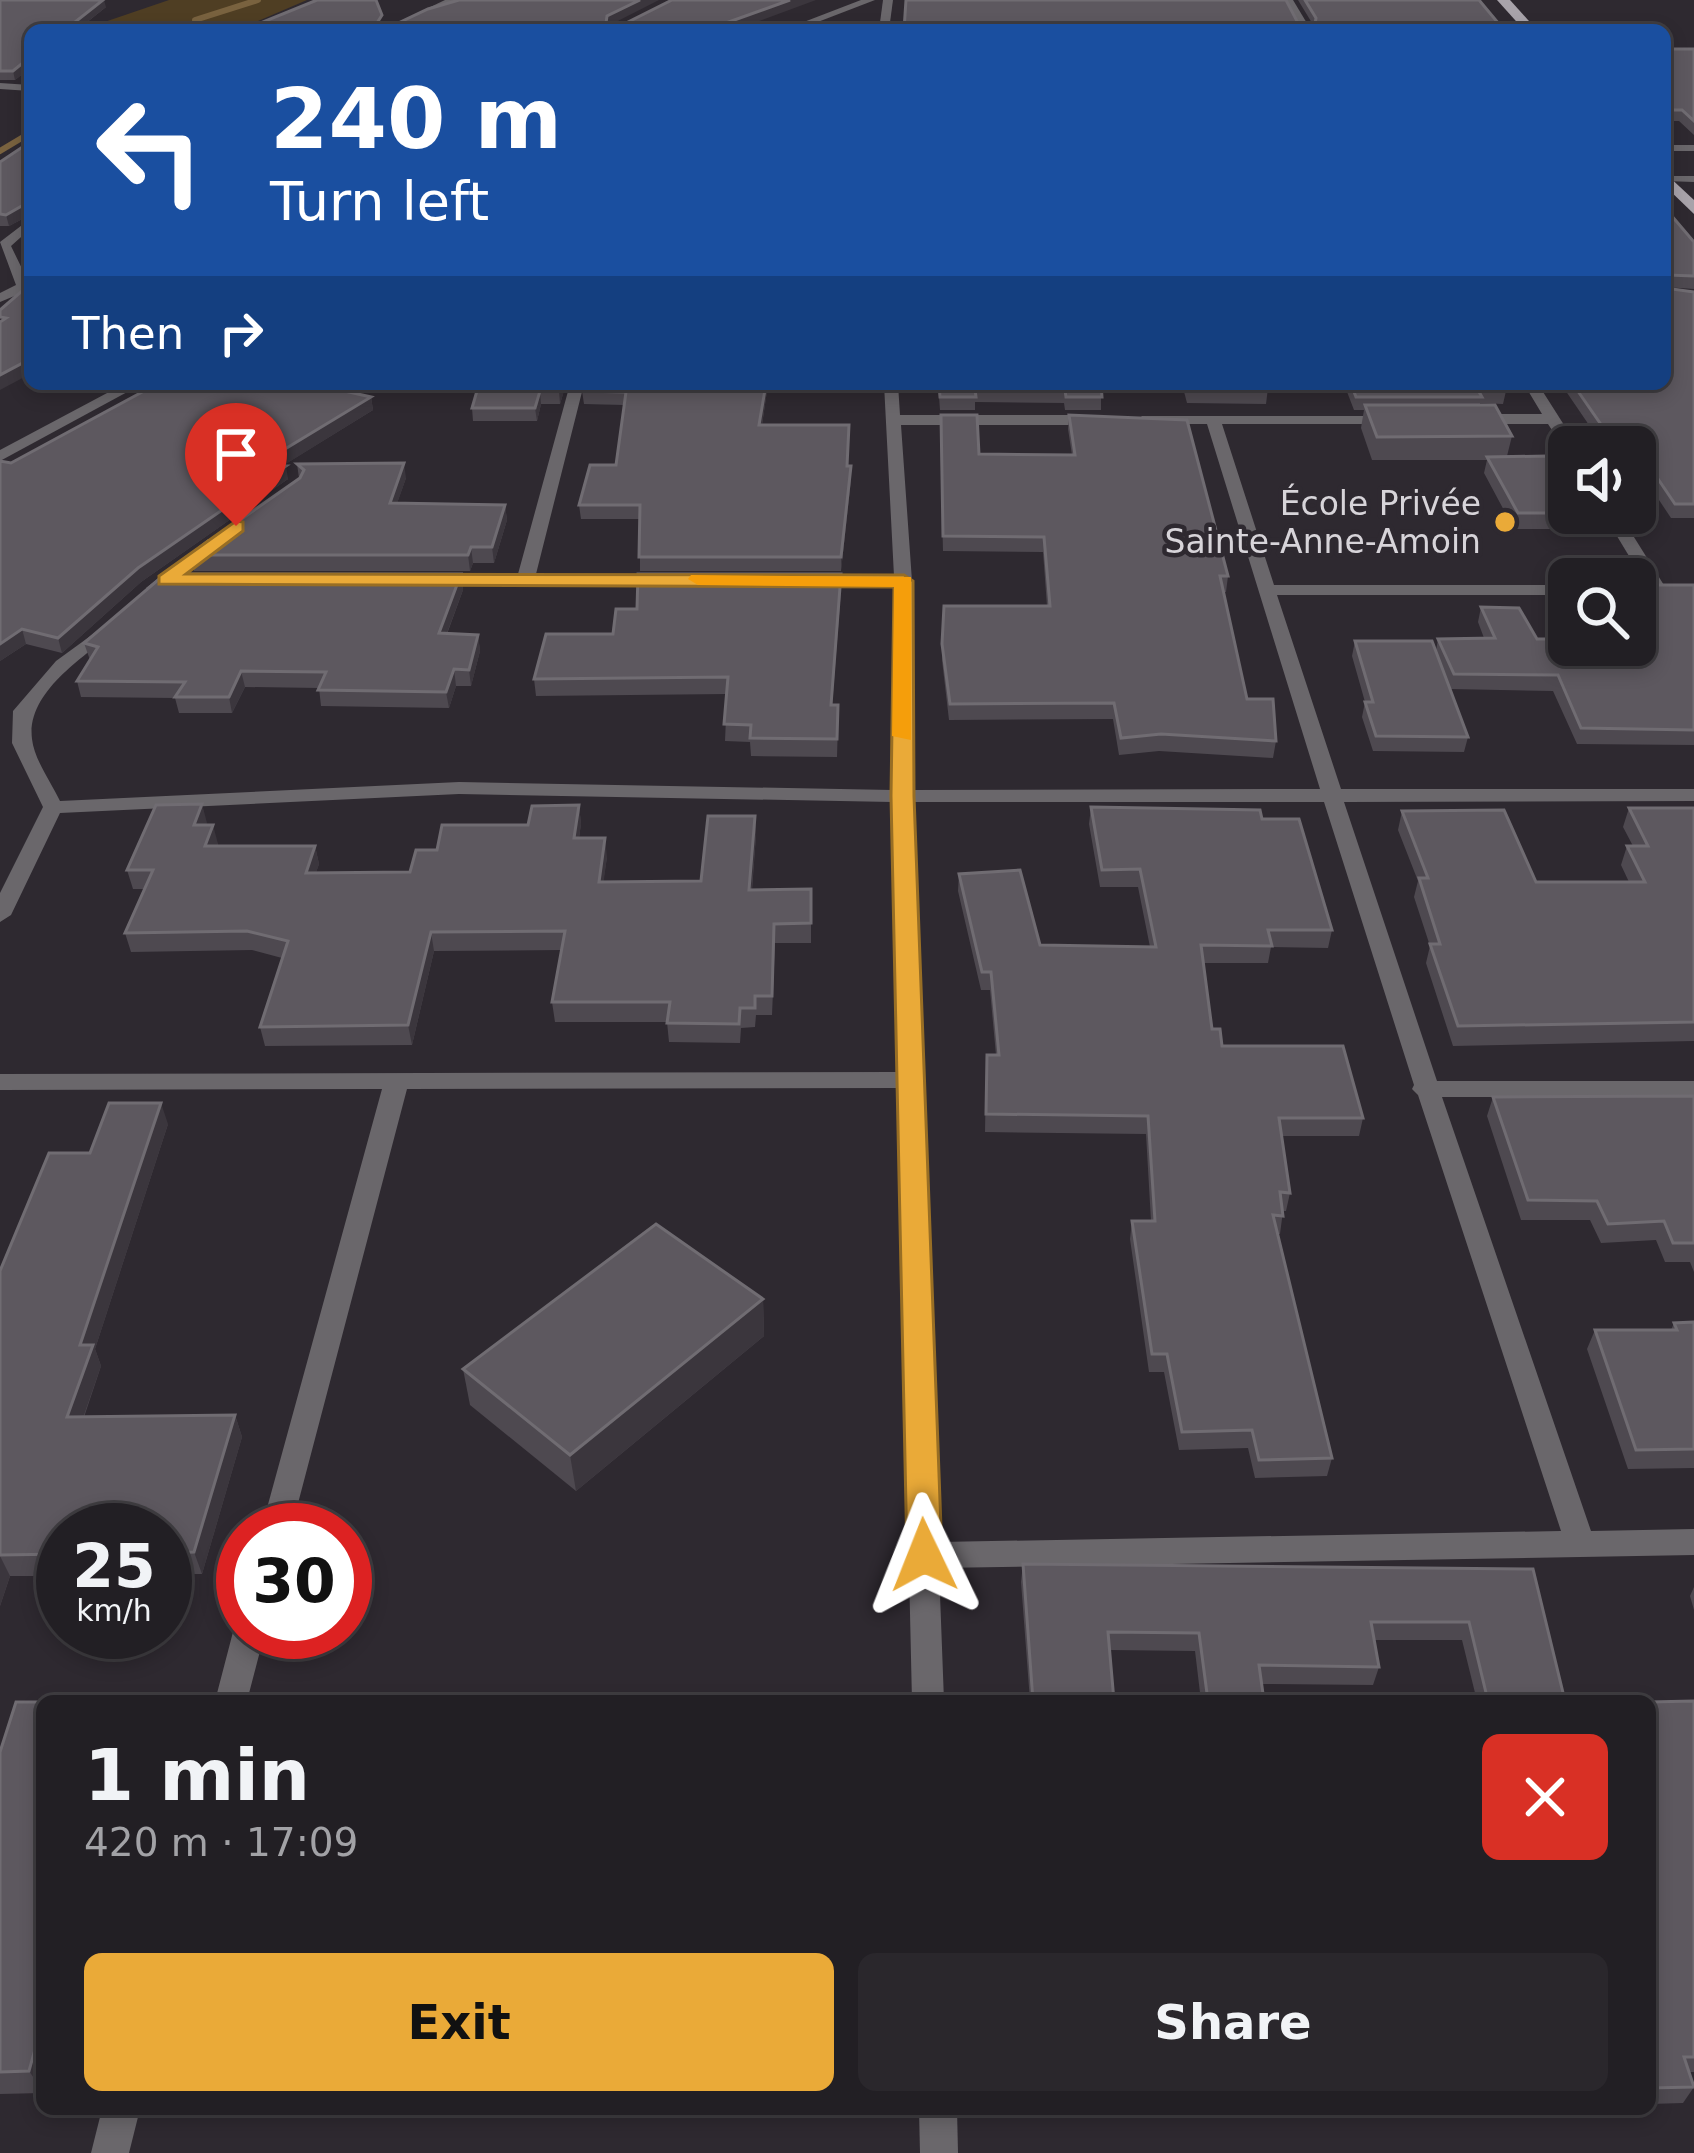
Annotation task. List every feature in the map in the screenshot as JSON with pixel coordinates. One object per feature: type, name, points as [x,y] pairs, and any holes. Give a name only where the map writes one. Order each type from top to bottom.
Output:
[{"type":"main road","points":[[1503,0],[1525,24]]},
{"type":"main road","points":[[1671,184],[1694,209]]},
{"type":"street","points":[[400,24],[453,0]]},
{"type":"street","points":[[804,24],[870,0]]},
{"type":"street","points":[[24,228],[4,245],[24,284]]},
{"type":"street","points":[[0,456],[125,390]]},
{"type":"street","points":[[526,578],[575,390]]},
{"type":"street","points":[[891,390],[904,581],[902,796],[928,1695]]},
{"type":"street","points":[[1536,390],[1557,426]]},
{"type":"street","points":[[1213,419],[1384,945],[1424,1089],[1579,1540]]},
{"type":"street","points":[[892,420],[1417,419]]},
{"type":"street","points":[[1462,419],[1553,419]]},
{"type":"street","points":[[53,807],[22,743],[23,710],[63,665],[230,531]]},
{"type":"street","points":[[406,579],[691,579]]},
{"type":"street","points":[[166,580],[190,580]]},
{"type":"street","points":[[785,580],[904,581]]},
{"type":"street","points":[[1267,590],[1548,590]]},
{"type":"street","points":[[53,807],[459,788],[902,796],[1694,795]]},
{"type":"street","points":[[0,915],[53,807]]},
{"type":"street","points":[[0,1082],[910,1080]]},
{"type":"street","points":[[283,1503],[397,1081]]},
{"type":"street","points":[[1424,1089],[1694,1089]]},
{"type":"street","points":[[924,1555],[1579,1540],[1694,1542]]},
{"type":"street","points":[[233,1695],[242,1659]]},
{"type":"street","points":[[110,2153],[120,2115]]},
{"type":"street","points":[[938,2115],[939,2153]]},
{"type":"shaded area","points":[[169,0],[307,0],[251,24],[99,24]]},
{"type":"building","points":[[0,0],[103,0],[73,24],[24,24],[24,62],[13,71],[0,71]]},
{"type":"building","points":[[317,0],[376,0],[382,15],[377,23],[386,24],[258,24]]},
{"type":"building","points":[[459,0],[640,0],[607,16],[606,23],[624,24],[396,24]]},
{"type":"building","points":[[672,0],[790,0],[723,24],[624,24]]},
{"type":"building","points":[[906,0],[1286,0],[1298,23],[1315,24],[904,24]]},
{"type":"building","points":[[1305,0],[1479,0],[1499,24],[1315,24]]},
{"type":"building","points":[[1671,49],[1694,49],[1694,121],[1682,110],[1672,110]]},
{"type":"building","points":[[24,146],[24,205],[6,215],[0,214],[0,162]]},
{"type":"building","points":[[1671,215],[1694,242],[1694,276],[1671,275]]},
{"type":"building","points":[[24,289],[24,362],[0,375],[0,322],[6,318],[0,317],[0,310]]},
{"type":"building","points":[[1671,289],[1694,292],[1694,504],[1675,504],[1656,476],[1656,426],[1602,426],[1577,390],[1671,390]]},
{"type":"building","points":[[146,390],[340,390],[371,397],[257,466],[286,466],[138,568],[58,638],[22,629],[0,644],[0,461],[11,463]]},
{"type":"building","points":[[477,390],[559,390],[540,391],[535,408],[472,408]]},
{"type":"building","points":[[765,390],[759,425],[849,425],[847,466],[851,466],[841,557],[639,557],[640,505],[579,505],[590,465],[616,465],[626,392],[582,391]]},
{"type":"building","points":[[939,390],[975,390],[976,397],[940,397]]},
{"type":"building","points":[[1065,390],[1101,390],[1102,397],[1066,397]]},
{"type":"building","points":[[1353,390],[1478,390],[1482,397],[1356,397]]},
{"type":"building","points":[[1365,405],[1495,405],[1512,436],[1377,437]]},
{"type":"building","points":[[941,415],[977,415],[979,454],[1075,455],[1069,415],[1187,420],[1228,576],[1220,576],[1247,699],[1273,699],[1276,741],[1161,734],[1121,738],[1114,703],[950,704],[942,644],[944,606],[1050,606],[1044,537],[943,536]]},
{"type":"building","points":[[1547,456],[1548,513],[1518,513],[1487,457]]},
{"type":"building","points":[[404,463],[390,503],[505,505],[492,547],[471,547],[468,555],[190,555],[300,478],[304,470],[297,464]]},
{"type":"building","points":[[165,574],[461,574],[439,633],[478,635],[469,670],[454,669],[446,692],[318,690],[326,672],[241,671],[229,697],[175,697],[185,682],[77,681],[98,647],[84,643]]},
{"type":"building","points":[[638,574],[841,574],[831,705],[838,705],[837,739],[750,738],[751,725],[724,724],[728,677],[534,679],[546,634],[613,634],[616,609],[637,609]]},
{"type":"building","points":[[1656,585],[1694,585],[1694,730],[1581,728],[1558,675],[1454,674],[1438,639],[1495,638],[1481,607],[1519,608],[1537,639],[1548,639],[1548,666],[1656,666]]},
{"type":"building","points":[[1355,641],[1432,641],[1468,737],[1376,736],[1365,702],[1373,702]]},
{"type":"building","points":[[202,804],[194,825],[213,825],[205,846],[315,846],[306,873],[410,872],[416,850],[437,850],[442,825],[528,825],[532,806],[579,805],[574,838],[605,838],[599,882],[701,881],[708,816],[755,816],[749,890],[811,889],[811,923],[774,924],[772,996],[755,996],[755,1008],[740,1008],[739,1024],[667,1023],[670,1002],[552,1002],[565,931],[431,932],[408,1025],[260,1027],[288,941],[247,931],[125,933],[153,870],[127,870],[156,805]]},
{"type":"building","points":[[1091,807],[1260,810],[1262,819],[1299,819],[1332,930],[1268,930],[1272,946],[1201,945],[1212,1029],[1220,1029],[1222,1046],[1343,1046],[1363,1118],[1279,1118],[1290,1193],[1280,1192],[1283,1216],[1273,1215],[1332,1458],[1259,1460],[1252,1430],[1182,1432],[1167,1354],[1152,1354],[1132,1221],[1155,1221],[1148,1116],[986,1114],[987,1055],[999,1055],[991,972],[982,972],[959,874],[1020,870],[1040,945],[1156,947],[1140,869],[1102,870]]},
{"type":"building","points":[[1629,808],[1694,808],[1694,1022],[1458,1026],[1430,944],[1440,944],[1419,878],[1428,878],[1402,811],[1504,810],[1536,882],[1645,882],[1627,846],[1648,846]]},
{"type":"building","points":[[1694,1096],[1694,1243],[1673,1243],[1664,1221],[1608,1224],[1597,1201],[1528,1200],[1493,1097]]},
{"type":"building","points":[[109,1103],[161,1103],[80,1345],[93,1345],[67,1417],[235,1415],[194,1552],[192,1503],[36,1503],[36,1554],[0,1555],[0,1271],[49,1153],[90,1153]]},
{"type":"building","points":[[656,1224],[763,1299],[570,1455],[463,1369]]},
{"type":"building","points":[[1694,1322],[1694,1449],[1636,1450],[1595,1330],[1677,1330],[1674,1323]]},
{"type":"building","points":[[1023,1564],[1533,1569],[1564,1695],[1487,1695],[1469,1622],[1371,1622],[1379,1667],[1259,1665],[1263,1695],[1207,1695],[1199,1633],[1108,1632],[1113,1695],[1033,1695]]},
{"type":"building","points":[[1694,1701],[1694,2057],[1684,2057],[1694,2087],[1656,2088],[1656,1702]]},
{"type":"building","points":[[16,1702],[36,1702],[36,2046],[29,2071],[0,2072],[0,1752]]},
{"type":"waterway","points":[[196,24],[195,20],[258,0]]},
{"type":"waterway","points":[[0,151],[24,137]]},
{"type":"slow traffic","points":[[698,579],[904,581],[903,736]]},
{"type":"place","name":"École Privée Sainte-Anne-Amoin","points":[[1505,522]]},
{"type":"route","points":[[236,526],[166,580],[904,581],[902,796],[924,1555]]}]
